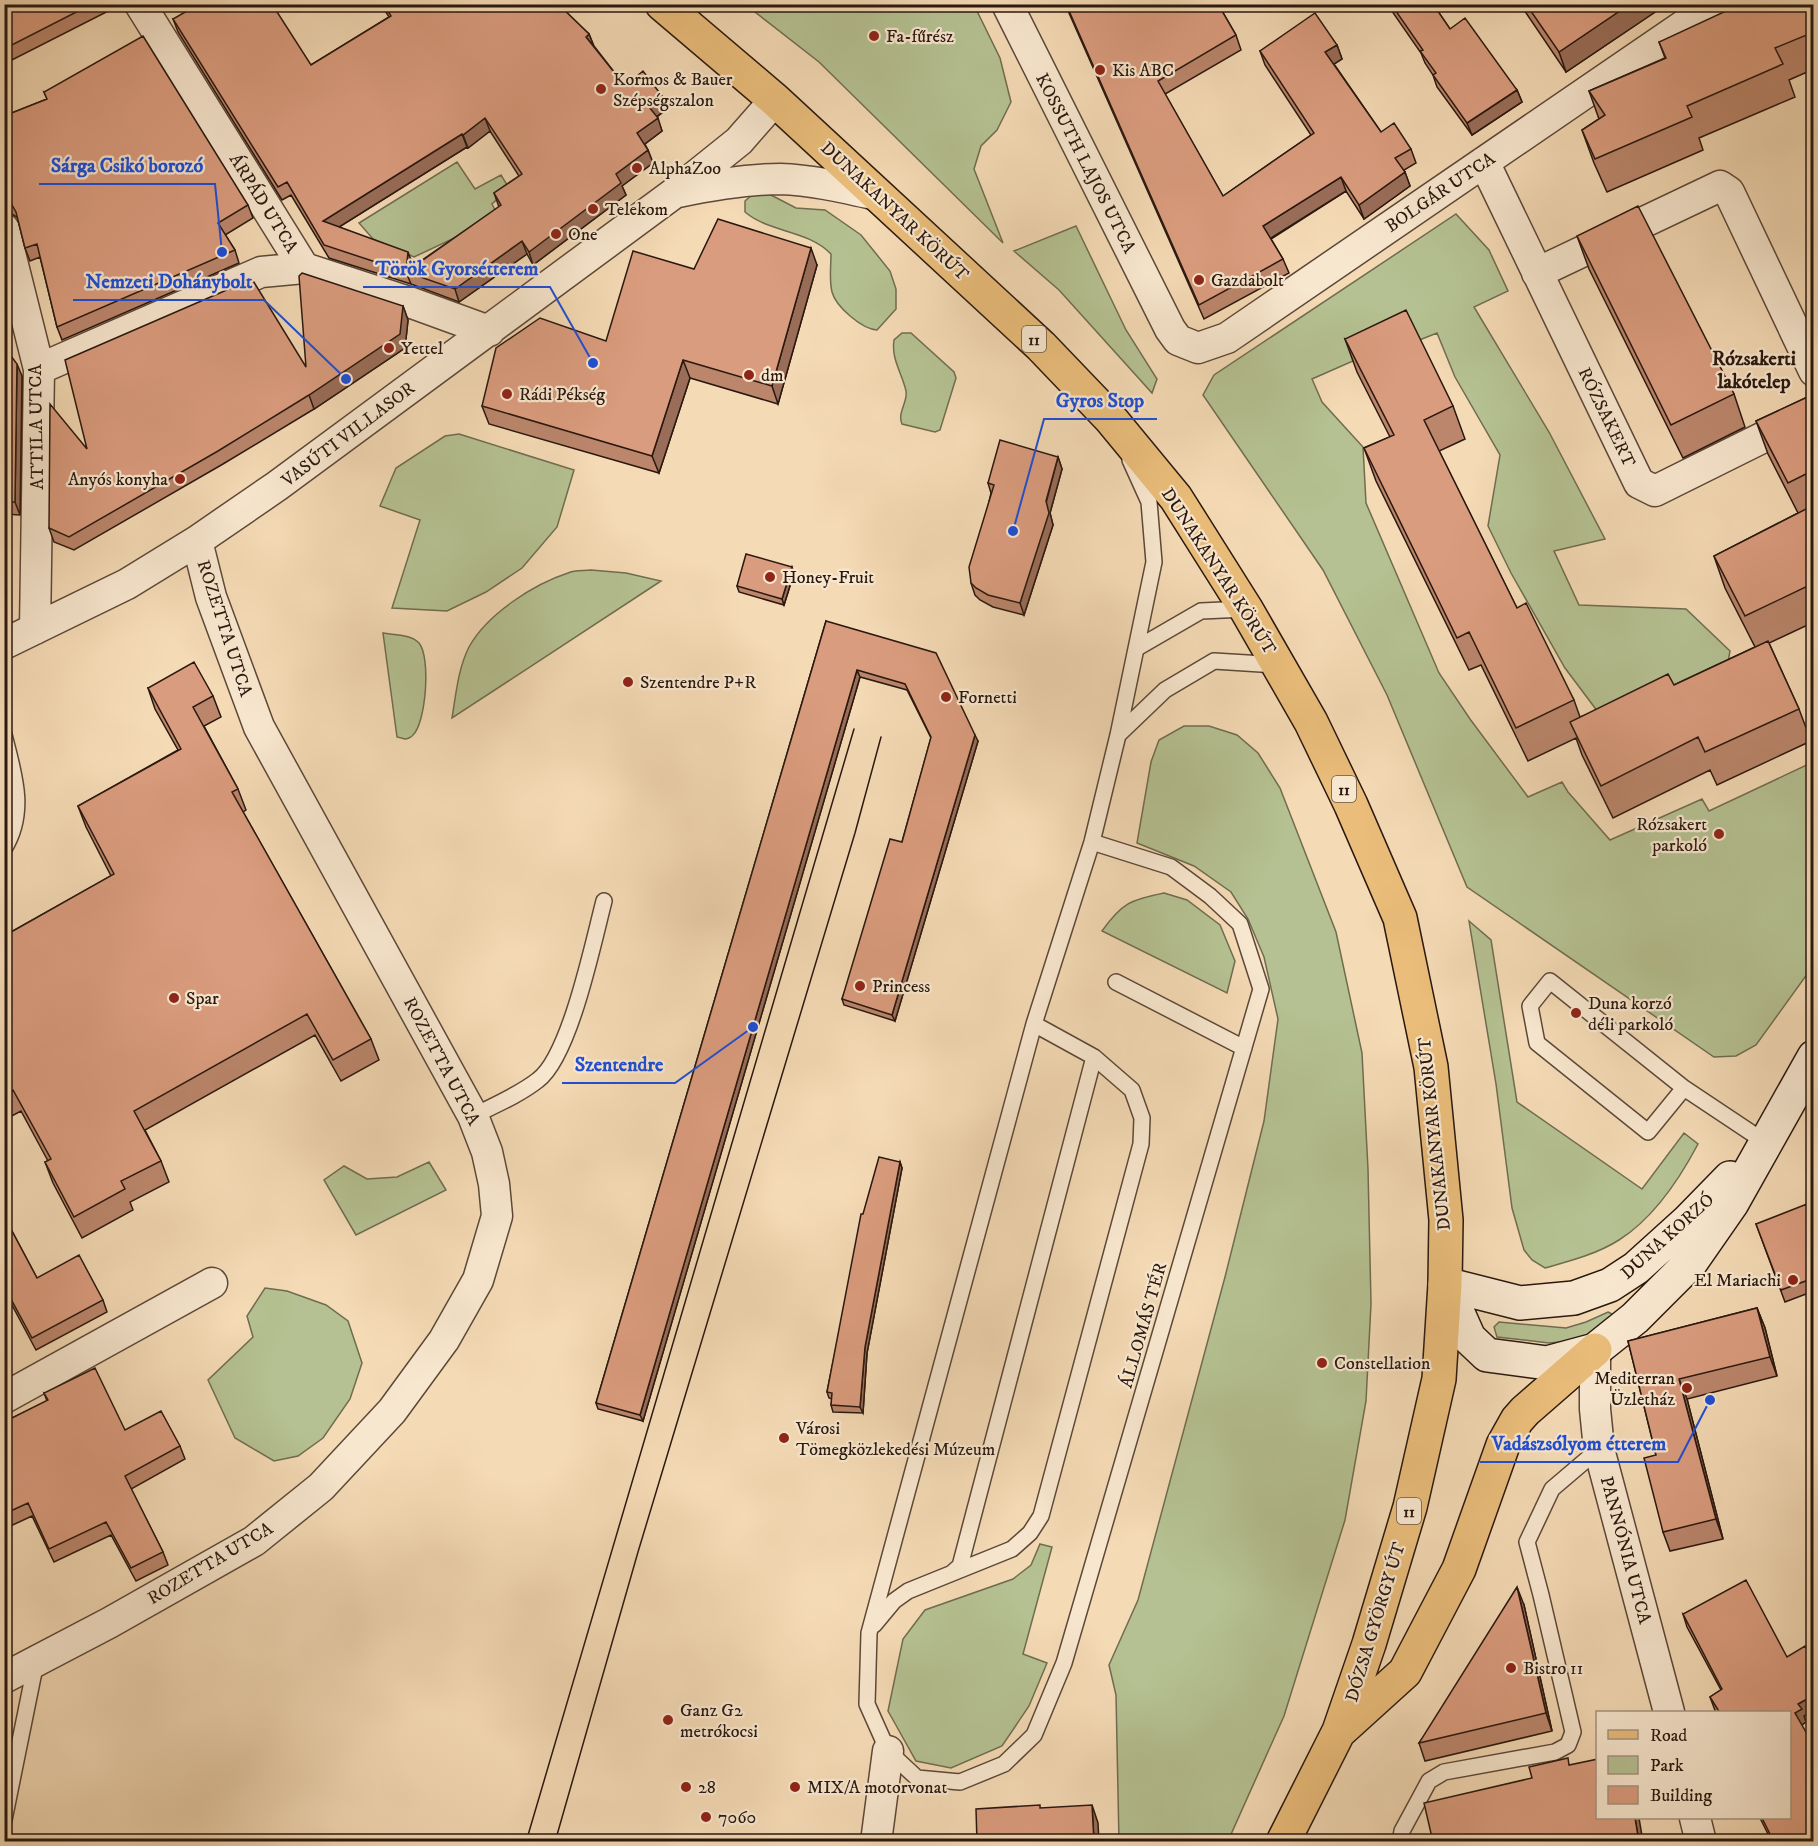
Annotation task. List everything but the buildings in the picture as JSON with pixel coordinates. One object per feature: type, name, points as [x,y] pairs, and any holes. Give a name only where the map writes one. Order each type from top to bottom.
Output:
[{"type":"main road","name":"DUNAKANYAR KÖRÚT","points":[[662,4],[775,100],[1041,346],[1110,418],[1176,498],[1246,609],[1311,722],[1401,918],[1431,1067],[1446,1220],[1444,1284]]},
{"type":"main road","name":"DÓZSA GYÖRGY ÚT","points":[[1283,1842],[1340,1731],[1410,1507],[1439,1379],[1444,1284]]},
{"type":"main road","points":[[1340,1731],[1405,1672],[1459,1569],[1503,1445],[1517,1420],[1595,1350]]},
{"type":"street","name":"ÁRPÁD UTCA","points":[[140,4],[304,268],[489,331]]},
{"type":"street","name":"KOSSUTH LAJOS UTCA","points":[[1007,4],[1166,321]]},
{"type":"street","name":"BOLGÁR UTCA","points":[[1166,321],[1178,340],[1198,348],[1227,338],[1715,4]]},
{"type":"street","name":"VASÚTI VILLASOR","points":[[4,644],[127,584],[197,541],[277,486],[673,194],[739,141],[775,100]]},
{"type":"street","name":"RÓZSAKERT","points":[[1484,162],[1640,483],[1655,491],[1814,412]]},
{"type":"street","name":"VASÚTI VILLASOR","points":[[673,194],[724,183],[782,179],[820,183],[877,195]]},
{"type":"street","points":[[1537,273],[1720,186],[1729,192],[1814,371]]},
{"type":"street","name":"ATTILA UTCA","points":[[4,229],[39,369],[35,629]]},
{"type":"street","points":[[39,369],[261,272],[304,268]]},
{"type":"street","name":"ROZETTA UTCA","points":[[4,1678],[254,1541],[321,1487],[392,1411],[444,1340],[478,1280],[497,1216],[494,1184],[487,1152],[473,1116],[259,727],[211,597],[197,541]]},
{"type":"street","name":"DUNA KORZÓ","points":[[1444,1284],[1469,1338],[1487,1355],[1547,1363],[1595,1350],[1635,1318],[1691,1262],[1732,1203],[1814,1057]]},
{"type":"street","name":"DUNA KORZÓ","points":[[1444,1284],[1520,1303],[1574,1298],[1610,1285],[1636,1268],[1688,1221],[1765,1142]]},
{"type":"street","points":[[4,1398],[212,1283]]},
{"type":"street","name":"PANNÓNIA UTCA","points":[[1595,1350],[1595,1409],[1599,1449],[1668,1711]]},
{"type":"street","points":[[876,1842],[888,1751]]},
{"type":"street","points":[[1695,1819],[1701,1842]]},
{"type":"lane","points":[[888,1751],[867,1704],[869,1633],[1034,1024],[1092,842],[1118,735],[1154,562],[1149,502],[1110,418]]},
{"type":"lane","points":[[1137,648],[1201,611],[1246,609]]},
{"type":"lane","points":[[1118,735],[1165,690],[1215,661],[1279,665]]},
{"type":"lane","points":[[4,735],[18,788],[17,817],[4,849]]},
{"type":"lane","name":"ÁLLOMÁS TÉR","points":[[888,1751],[917,1778],[960,1782],[1004,1764],[1034,1735],[1064,1663],[1261,989],[1240,924],[1210,896],[1171,867],[1092,842]]},
{"type":"lane","points":[[473,1116],[502,1102],[538,1080],[553,1064],[570,1026],[604,902]]},
{"type":"lane","points":[[1684,1088],[1648,1132],[1536,1042],[1530,1006],[1550,981],[1684,1088],[1765,1142]]},
{"type":"lane","points":[[1116,982],[1244,1048]]},
{"type":"lane","points":[[869,1633],[894,1601],[908,1591],[1012,1549],[1030,1533],[1041,1516],[1141,1143],[1142,1118],[1132,1090],[1094,1057],[1034,1024]]},
{"type":"lane","points":[[946,1575],[960,1566],[1094,1057]]},
{"type":"lane","points":[[1400,1842],[1402,1831],[1429,1781],[1444,1772],[1555,1752],[1568,1745],[1573,1732],[1527,1542],[1552,1489],[1584,1459],[1599,1449]]},
{"type":"lane","points":[[4,1820],[36,1662]]},
{"type":"green space","points":[[746,5],[974,5],[1000,58],[1011,102],[997,130],[981,146],[974,169],[1003,243],[819,62]]},
{"type":"green space","points":[[457,162],[475,189],[501,175],[509,188],[492,204],[510,240],[469,231],[414,257],[373,239],[359,223]]},
{"type":"green space","points":[[767,193],[796,208],[825,210],[861,235],[890,271],[896,289],[896,309],[877,330],[857,321],[834,298],[831,283],[831,254],[811,240],[766,224],[745,212],[745,201],[753,194]]},
{"type":"green space","points":[[1456,214],[1489,250],[1508,291],[1474,307],[1549,432],[1605,539],[1554,551],[1579,605],[1686,609],[1730,651],[1725,679],[1607,724],[1565,668],[1511,573],[1488,526],[1500,455],[1455,377],[1437,333],[1362,363],[1355,360],[1312,379],[1322,402],[1363,447],[1366,503],[1439,673],[1528,797],[1562,782],[1610,840],[1702,799],[1709,811],[1813,762],[1813,966],[1756,1045],[1736,1056],[1714,1057],[1467,887],[1387,695],[1323,570],[1203,395],[1214,375]]},
{"type":"green space","points":[[1076,226],[1126,330],[1157,379],[1152,393],[1059,290],[1014,251]]},
{"type":"green space","points":[[902,333],[911,333],[954,372],[956,378],[940,430],[935,432],[902,424],[901,416],[906,391],[893,347],[894,340]]},
{"type":"green space","points":[[459,434],[574,470],[557,527],[522,568],[486,592],[447,611],[392,608],[420,520],[380,506],[396,468],[445,436]]},
{"type":"green space","points":[[591,570],[626,573],[661,581],[452,718],[465,655],[487,623],[512,602],[541,585],[571,572]]},
{"type":"green space","points":[[383,633],[412,638],[423,650],[426,675],[424,704],[417,728],[412,736],[406,739],[397,737]]},
{"type":"green space","points":[[1184,726],[1209,726],[1237,735],[1258,753],[1280,788],[1336,932],[1362,1053],[1368,1169],[1371,1304],[1366,1401],[1345,1520],[1284,1716],[1228,1841],[1119,1841],[1116,1695],[1109,1665],[1138,1600],[1225,1277],[1264,1121],[1278,1019],[1264,957],[1248,919],[1231,892],[1194,866],[1137,843],[1151,762],[1159,740]]},
{"type":"green space","points":[[1164,893],[1187,900],[1220,925],[1235,961],[1227,993],[1102,931],[1115,914],[1128,904]]},
{"type":"green space","points":[[1469,921],[1491,940],[1517,1102],[1642,1189],[1684,1133],[1698,1144],[1683,1171],[1664,1197],[1632,1231],[1602,1249],[1545,1268],[1532,1260],[1524,1250],[1512,1208],[1496,1084]]},
{"type":"green space","points":[[429,1162],[446,1190],[356,1235],[324,1180],[344,1166],[367,1179],[397,1177]]},
{"type":"green space","points":[[265,1288],[287,1291],[326,1305],[348,1321],[362,1363],[350,1399],[323,1438],[298,1456],[274,1461],[235,1438],[208,1380],[253,1337],[247,1316]]},
{"type":"green space","points":[[1608,1312],[1614,1315],[1611,1323],[1579,1340],[1549,1343],[1497,1337],[1494,1327],[1499,1322],[1566,1328]]},
{"type":"green space","points":[[1040,1544],[1052,1547],[1023,1654],[1047,1663],[1029,1706],[1002,1746],[951,1768],[916,1761],[888,1711],[903,1639],[925,1610],[1013,1579],[1031,1565]]},
{"type":"tram line","points":[[526,1842],[854,729]]},
{"type":"tram line","points":[[555,1842],[638,1552],[855,833],[881,737]]},
{"type":"place","name":"Fa-fűrész","points":[[874,36]]},
{"type":"place","name":"Kis ABC","points":[[1100,70]]},
{"type":"place","name":"Kormos & Bauer Szépségszalon","points":[[601,89]]},
{"type":"place","name":"AlphaZoo","points":[[637,168]]},
{"type":"place","name":"Telekom","points":[[593,209]]},
{"type":"place","name":"One","points":[[556,234]]},
{"type":"place","name":"Sárga Csikó borozó","points":[[222,252]]},
{"type":"place","name":"Gazdabolt","points":[[1199,280]]},
{"type":"place","name":"Yettel","points":[[389,348]]},
{"type":"place","name":"Török Gyorsétterem","points":[[593,363]]},
{"type":"place","name":"dm","points":[[749,375]]},
{"type":"place","name":"Nemzeti Dohánybolt","points":[[346,379]]},
{"type":"place","name":"Rádi Pékség","points":[[507,394]]},
{"type":"place","name":"Anyós konyha","points":[[180,479]]},
{"type":"place","name":"Gyros Stop","points":[[1013,531]]},
{"type":"place","name":"Honey-Fruit","points":[[770,577]]},
{"type":"place","name":"Szentendre P+R","points":[[628,682]]},
{"type":"place","name":"Fornetti","points":[[946,697]]},
{"type":"place","name":"Rózsakert parkoló","points":[[1719,834]]},
{"type":"place","name":"Princess","points":[[860,986]]},
{"type":"place","name":"Spar","points":[[174,998]]},
{"type":"place","name":"Duna korzó déli parkoló","points":[[1576,1013]]},
{"type":"place","name":"Szentendre","points":[[753,1027]]},
{"type":"place","name":"El Mariachi","points":[[1793,1280]]},
{"type":"place","name":"Constellation","points":[[1322,1363]]},
{"type":"place","name":"Mediterran Üzletház","points":[[1687,1388]]},
{"type":"place","name":"Vadászsólyom étterem","points":[[1710,1400]]},
{"type":"place","name":"Városi Tömegközlekedési Múzeum","points":[[784,1438]]},
{"type":"place","name":"Bistro 11","points":[[1511,1668]]},
{"type":"place","name":"Ganz G2 metrókocsi","points":[[668,1720]]},
{"type":"place","name":"28","points":[[686,1787]]},
{"type":"place","name":"MIX/A motorvonat","points":[[795,1787]]},
{"type":"place","name":"7060","points":[[706,1817]]},
{"type":"district","name":"Rózsakerti lakótelep","points":[[1754,370]]}]
